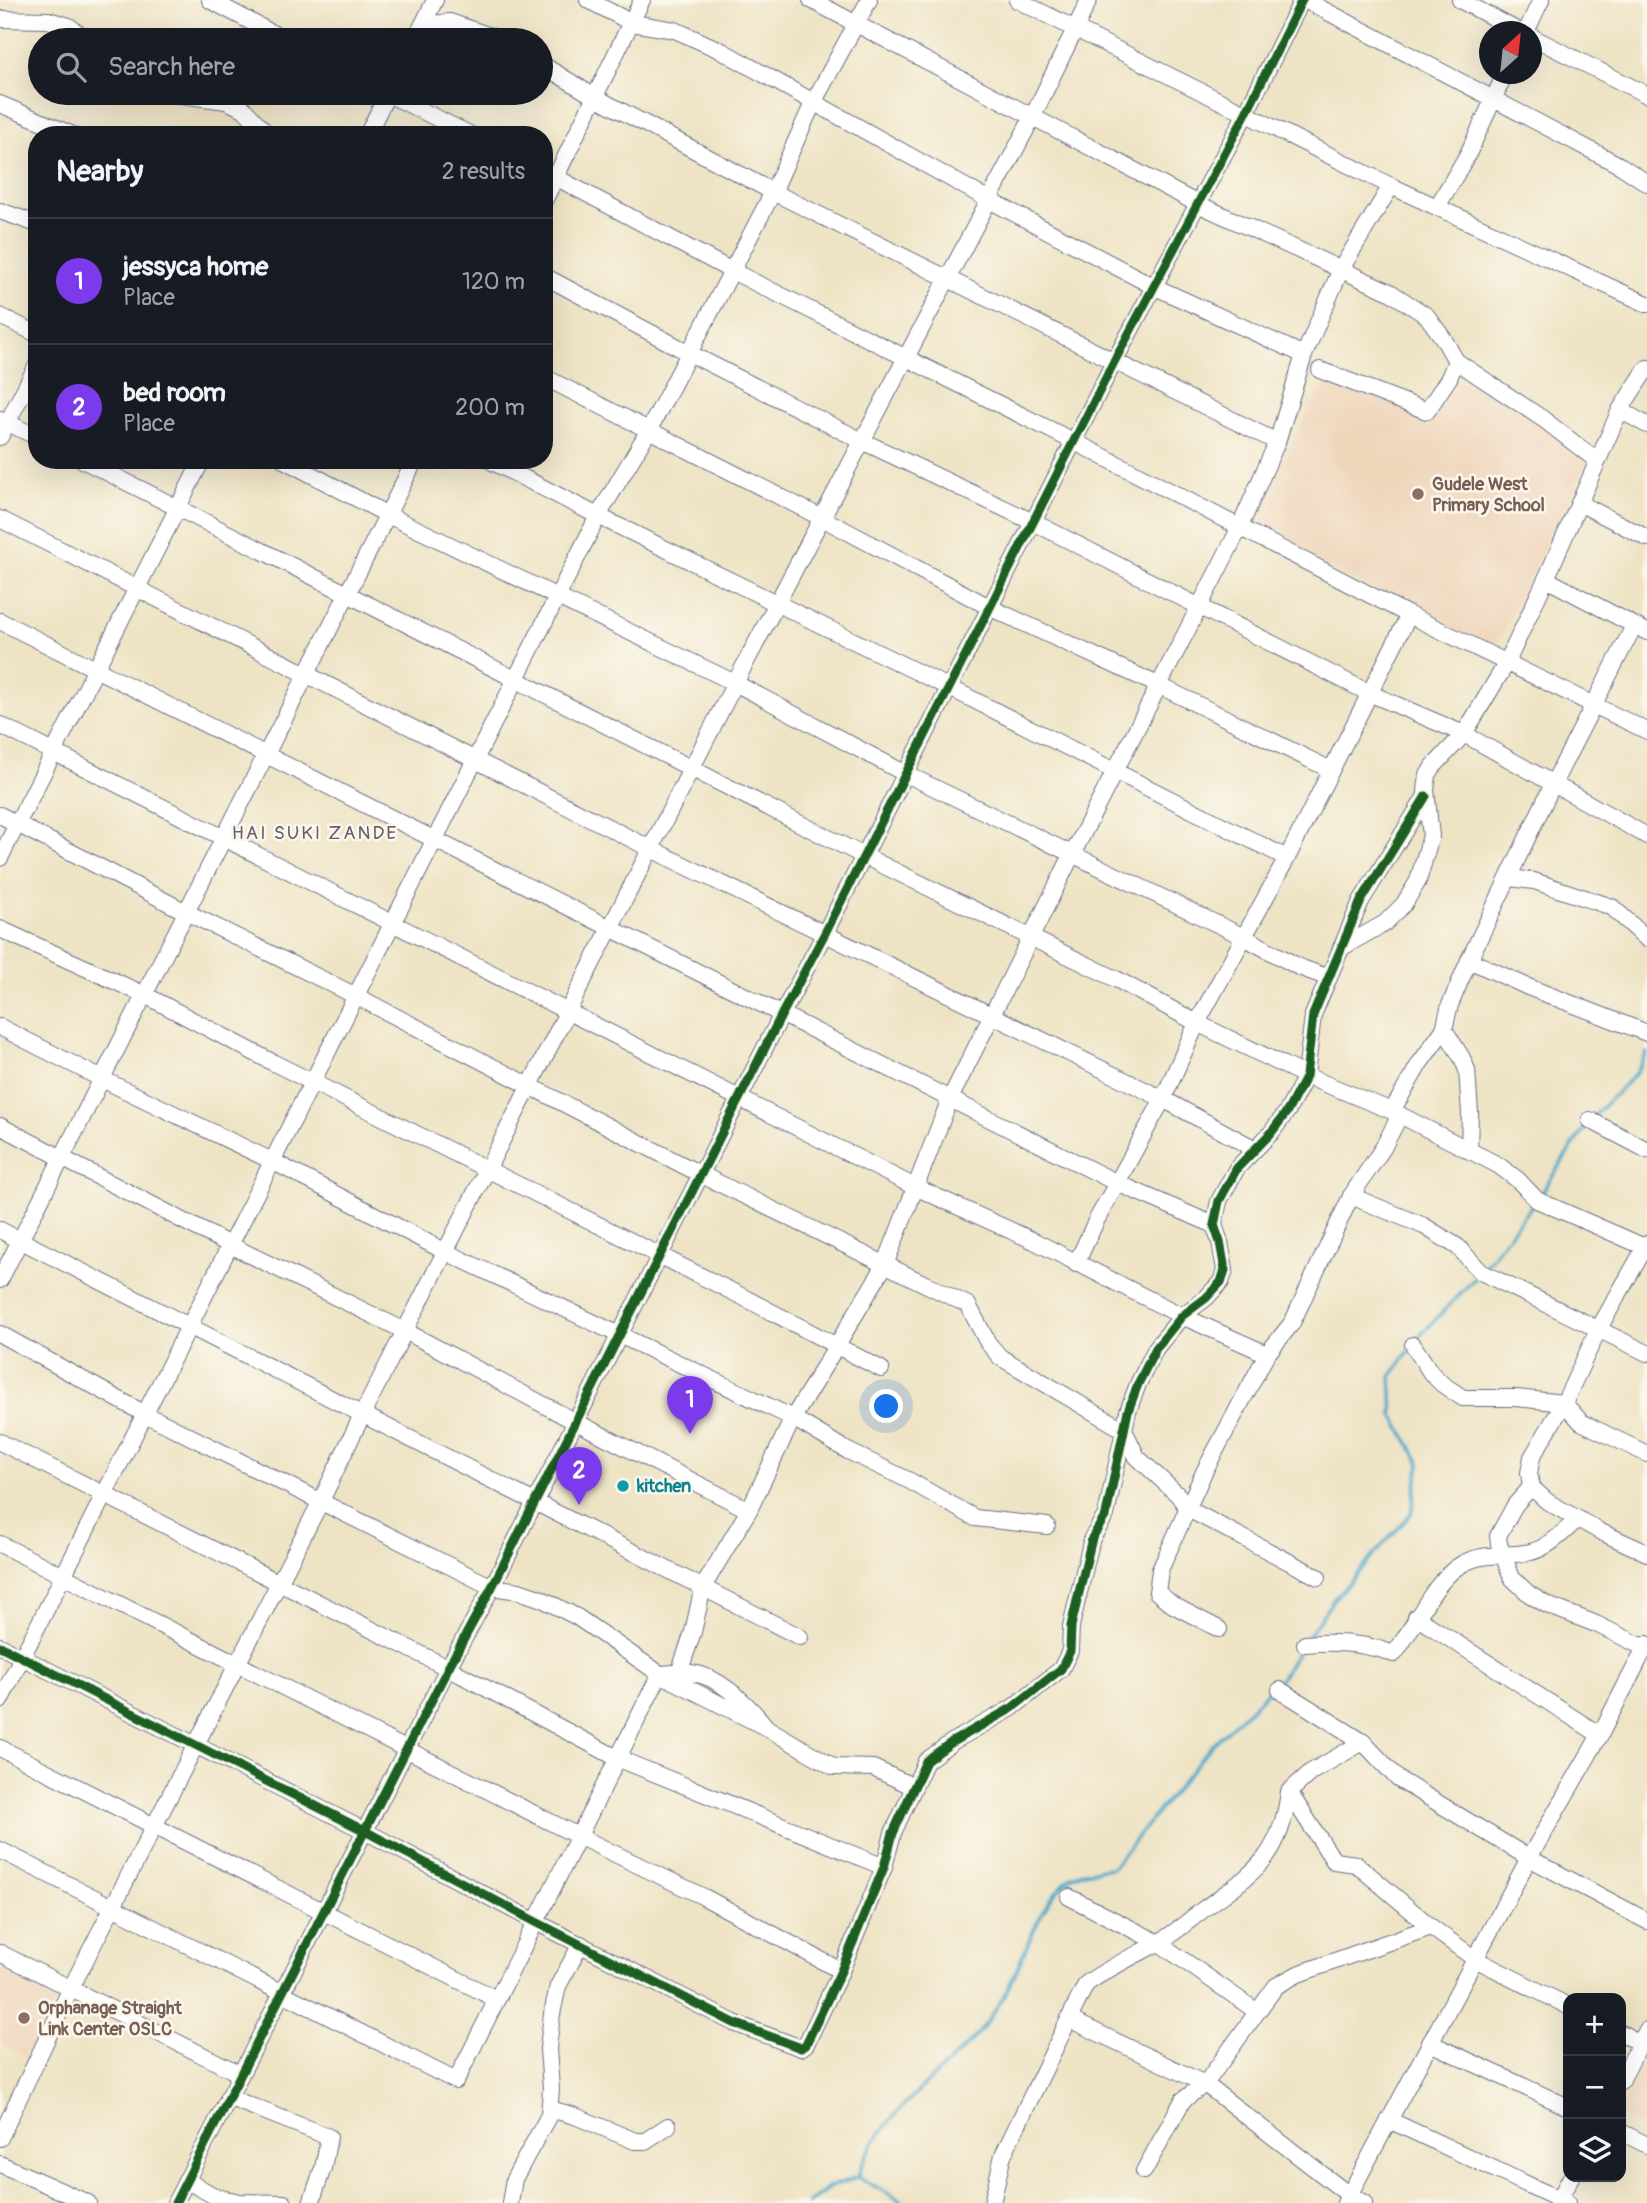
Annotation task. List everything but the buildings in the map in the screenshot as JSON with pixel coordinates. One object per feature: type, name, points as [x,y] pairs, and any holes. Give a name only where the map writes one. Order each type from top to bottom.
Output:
[{"type":"street","points":[[210,0],[262,28]]},
{"type":"street","points":[[421,28],[435,0]]},
{"type":"street","points":[[588,0],[632,23],[675,30],[722,51],[989,200],[1155,287],[1304,355]]},
{"type":"street","points":[[553,169],[596,97],[642,0]]},
{"type":"street","points":[[811,0],[1198,204],[1390,292],[1427,316],[1456,361],[1543,419],[1596,460]]},
{"type":"street","points":[[0,1701],[598,516],[649,430],[689,354],[773,192],[813,103],[869,0]]},
{"type":"street","points":[[1017,0],[1391,186],[1647,304]]},
{"type":"street","points":[[0,2138],[71,1988],[321,1501],[363,1413],[735,683],[1032,118],[1089,0]]},
{"type":"street","points":[[175,2203],[406,1749],[492,1587],[1115,360],[1247,113],[1303,0],[1621,166],[1647,183]]},
{"type":"street","points":[[1460,0],[1499,21]]},
{"type":"street","points":[[1531,21],[1541,0]]},
{"type":"street","points":[[0,19],[48,20],[72,28]]},
{"type":"street","points":[[428,28],[433,24],[450,22],[467,28]]},
{"type":"street","points":[[1542,42],[1647,95]]},
{"type":"street","points":[[553,71],[773,192],[1277,442]]},
{"type":"street","points":[[1437,207],[1468,154],[1500,84]]},
{"type":"street","points":[[0,104],[52,126]]},
{"type":"street","points":[[236,105],[244,109],[260,126]]},
{"type":"street","points":[[371,126],[381,105]]},
{"type":"street","points":[[411,105],[453,126]]},
{"type":"street","points":[[553,176],[732,271],[1075,442],[1239,529],[1506,664],[1647,731]]},
{"type":"street","points":[[679,1673],[693,1632],[703,1587],[750,1510],[793,1418],[885,1265],[950,1099],[1239,529],[1277,442],[1304,355],[1341,269],[1391,186]]},
{"type":"street","points":[[0,211],[28,221]]},
{"type":"street","points":[[553,281],[689,354],[862,441],[1033,522],[1369,693],[1464,734],[1647,836]]},
{"type":"street","points":[[0,316],[28,330]]},
{"type":"street","points":[[1320,370],[1427,411],[1449,378],[1456,361]]},
{"type":"street","points":[[1342,948],[1385,923],[1404,904],[1418,881],[1431,836],[1426,796],[1428,775],[1464,734],[1506,664],[1546,579],[1596,460],[1620,410],[1647,368]]},
{"type":"street","points":[[28,381],[2,426],[28,434]]},
{"type":"street","points":[[553,382],[822,518],[991,608],[1160,686],[1331,770]]},
{"type":"street","points":[[1620,410],[1647,425]]},
{"type":"street","points":[[101,469],[515,681],[1116,979],[1197,1023],[1306,1076],[1396,1113],[1498,1165],[1518,1180],[1537,1200],[1646,1247],[1598,1330],[1564,1403],[1532,1457],[1529,1473],[1531,1487],[1548,1502],[1601,1532],[1647,1553]]},
{"type":"street","points":[[0,858],[198,469]]},
{"type":"street","points":[[301,469],[388,515],[735,683],[906,774],[1073,853],[1299,967],[1329,978]]},
{"type":"street","points":[[0,1280],[411,469]]},
{"type":"street","points":[[507,469],[950,688],[1287,859]]},
{"type":"street","points":[[1579,503],[1647,537]]},
{"type":"street","points":[[0,519],[651,849],[992,1015],[1255,1149]]},
{"type":"street","points":[[1219,1629],[1173,1605],[1157,1592],[1160,1570],[1204,1472],[1267,1354],[1293,1324],[1351,1196],[1383,1148],[1396,1113],[1433,1042],[1444,1029],[1450,1005],[1469,960],[1593,705],[1640,629],[1546,579]]},
{"type":"street","points":[[1076,1264],[1163,1100],[1197,1023],[1287,859],[1409,615]]},
{"type":"street","points":[[0,621],[1117,1183],[1214,1225]]},
{"type":"street","points":[[0,725],[569,1011],[739,1100],[915,1187],[1034,1241],[1182,1316],[1267,1354]]},
{"type":"street","points":[[0,1646],[365,1831],[734,2023],[801,2048],[806,2044],[841,1971],[884,1867],[893,1833],[912,1786],[926,1761],[952,1742],[1012,1707],[1062,1669],[1070,1651],[1071,1626],[1092,1538],[1106,1515],[1124,1430],[1138,1384],[1156,1348],[1182,1316],[1220,1282],[1225,1270],[1214,1225],[1219,1200],[1237,1168],[1271,1133],[1306,1076],[1313,1015],[1361,901],[1426,796]]},
{"type":"street","points":[[0,815],[701,1174],[968,1305],[988,1343],[1000,1357],[1124,1430],[1137,1457],[1178,1495],[1188,1509],[1318,1577]]},
{"type":"street","points":[[1510,877],[1534,881],[1612,908],[1647,939]]},
{"type":"street","points":[[0,929],[145,995],[881,1369]]},
{"type":"street","points":[[1469,960],[1528,987],[1647,1033]]},
{"type":"street","points":[[0,1027],[272,1161],[446,1252],[793,1418],[848,1451],[910,1481],[975,1518],[1047,1526]]},
{"type":"street","points":[[1444,1029],[1467,1070],[1469,1151]]},
{"type":"street","points":[[1590,1120],[1647,1150]]},
{"type":"street","points":[[0,1126],[230,1245],[405,1331],[750,1510]]},
{"type":"street","points":[[1351,1196],[1424,1226],[1458,1247],[1480,1272],[1647,1353]]},
{"type":"street","points":[[0,1230],[800,1637]]},
{"type":"street","points":[[0,1334],[145,1414],[492,1587],[519,1591],[554,1605],[619,1644],[660,1674],[767,1728],[834,1767],[873,1768],[912,1786]]},
{"type":"street","points":[[1413,1345],[1437,1378],[1463,1398],[1516,1398],[1564,1403],[1581,1422],[1647,1454]]},
{"type":"street","points":[[0,1442],[448,1668],[617,1758],[884,1867]]},
{"type":"street","points":[[1347,2199],[1529,1858],[1600,1735],[1646,1647],[1547,1605],[1529,1594],[1512,1578],[1498,1536],[1515,1505],[1531,1487]]},
{"type":"street","points":[[1306,1644],[1323,1642],[1365,1645],[1394,1654],[1438,1587],[1460,1565],[1473,1559],[1532,1552],[1548,1544],[1578,1519]]},
{"type":"street","points":[[0,1544],[578,1836],[704,1896],[841,1971]]},
{"type":"street","points":[[1416,1617],[1600,1735]]},
{"type":"street","points":[[660,1674],[704,1675],[757,1715],[767,1728]]},
{"type":"street","points":[[0,1850],[456,2081],[660,1674]]},
{"type":"street","points":[[1280,1690],[1363,1742],[1398,1779],[1529,1858],[1647,1921]]},
{"type":"street","points":[[992,2203],[1003,2155],[1086,1984],[1101,1972],[1159,1943],[1250,1877],[1266,1858],[1283,1825],[1289,1792],[1311,1772],[1363,1742]]},
{"type":"street","points":[[0,1748],[496,2000]]},
{"type":"street","points":[[1289,1792],[1334,1861],[1356,1864],[1431,1927],[1475,1959],[1563,2004]]},
{"type":"street","points":[[1069,1897],[1159,1943],[1256,2011]]},
{"type":"street","points":[[1144,2171],[1182,2100],[1205,2084],[1276,1986],[1298,1974],[1431,1927]]},
{"type":"street","points":[[510,2203],[514,2179],[541,2132],[550,2109],[548,2049],[552,2014],[558,1986],[580,1944]]},
{"type":"street","points":[[0,1953],[240,2074]]},
{"type":"street","points":[[1069,2019],[1205,2084],[1347,2199],[1364,2203]]},
{"type":"street","points":[[1626,2034],[1644,2036],[1626,2071]]},
{"type":"street","points":[[1430,2043],[1563,2105]]},
{"type":"street","points":[[228,2097],[329,2137],[323,2168],[310,2202]]},
{"type":"street","points":[[550,2109],[575,2116],[635,2141],[645,2141],[668,2126]]},
{"type":"street","points":[[1390,2120],[1561,2202],[1569,2182]]},
{"type":"street","points":[[1626,2134],[1647,2145]]},
{"type":"street","points":[[0,2164],[88,2203]]},
{"type":"street","points":[[186,2180],[216,2197],[240,2202],[284,2203]]},
{"type":"shaded area","name":"Gudele West Primary School","points":[[1454,377],[1524,411],[1588,460],[1495,650],[1248,528],[1326,379],[1433,419]]},
{"type":"shaded area","name":"Orphanage Straight Link Center OSLC","points":[[0,1963],[61,1992],[26,2057],[0,2044]]},
{"type":"shaded area","points":[[1647,2055],[1647,2130],[1626,2119],[1626,2097]]},
{"type":"waterway","points":[[1593,1117],[1636,1073],[1647,1053]]},
{"type":"waterway","points":[[1540,1195],[1588,1123]]},
{"type":"waterway","points":[[1484,1267],[1533,1204]]},
{"type":"waterway","points":[[1415,1341],[1477,1276]]},
{"type":"waterway","points":[[1307,1638],[1333,1600],[1411,1514],[1420,1463],[1393,1415],[1391,1377],[1409,1351]]},
{"type":"waterway","points":[[905,2203],[858,2177],[877,2138],[906,2103],[985,2025],[1011,1982],[1040,1918],[1058,1889],[1075,1875],[1112,1868],[1212,1745],[1278,1682],[1301,1647]]},
{"type":"waterway","points":[[808,2203],[830,2187],[858,2177]]},
{"type":"cycle path","points":[[175,2203],[492,1587],[1115,360],[1246,113],[1302,0]]},
{"type":"cycle path","points":[[0,1646],[365,1831],[734,2023],[801,2048],[806,2044],[841,1971],[884,1867],[893,1833],[926,1761],[952,1742],[1012,1708],[1061,1669],[1070,1651],[1071,1626],[1092,1538],[1106,1515],[1128,1411],[1138,1384],[1156,1348],[1182,1316],[1206,1298],[1221,1282],[1225,1270],[1214,1225],[1219,1201],[1237,1168],[1271,1133],[1288,1110],[1306,1076],[1313,1015],[1361,901],[1426,796]]},
{"type":"place","name":"Gudele West Primary School","points":[[1418,494]]},
{"type":"place","name":"jessyca home","points":[[690,1434]]},
{"type":"place","name":"kitchen","points":[[623,1486]]},
{"type":"place","name":"bed room","points":[[579,1505]]},
{"type":"place","name":"Orphanage Straight Link Center OSLC","points":[[24,2018]]},
{"type":"district","name":"HAI SUKI ZANDE","points":[[315,833]]}]
